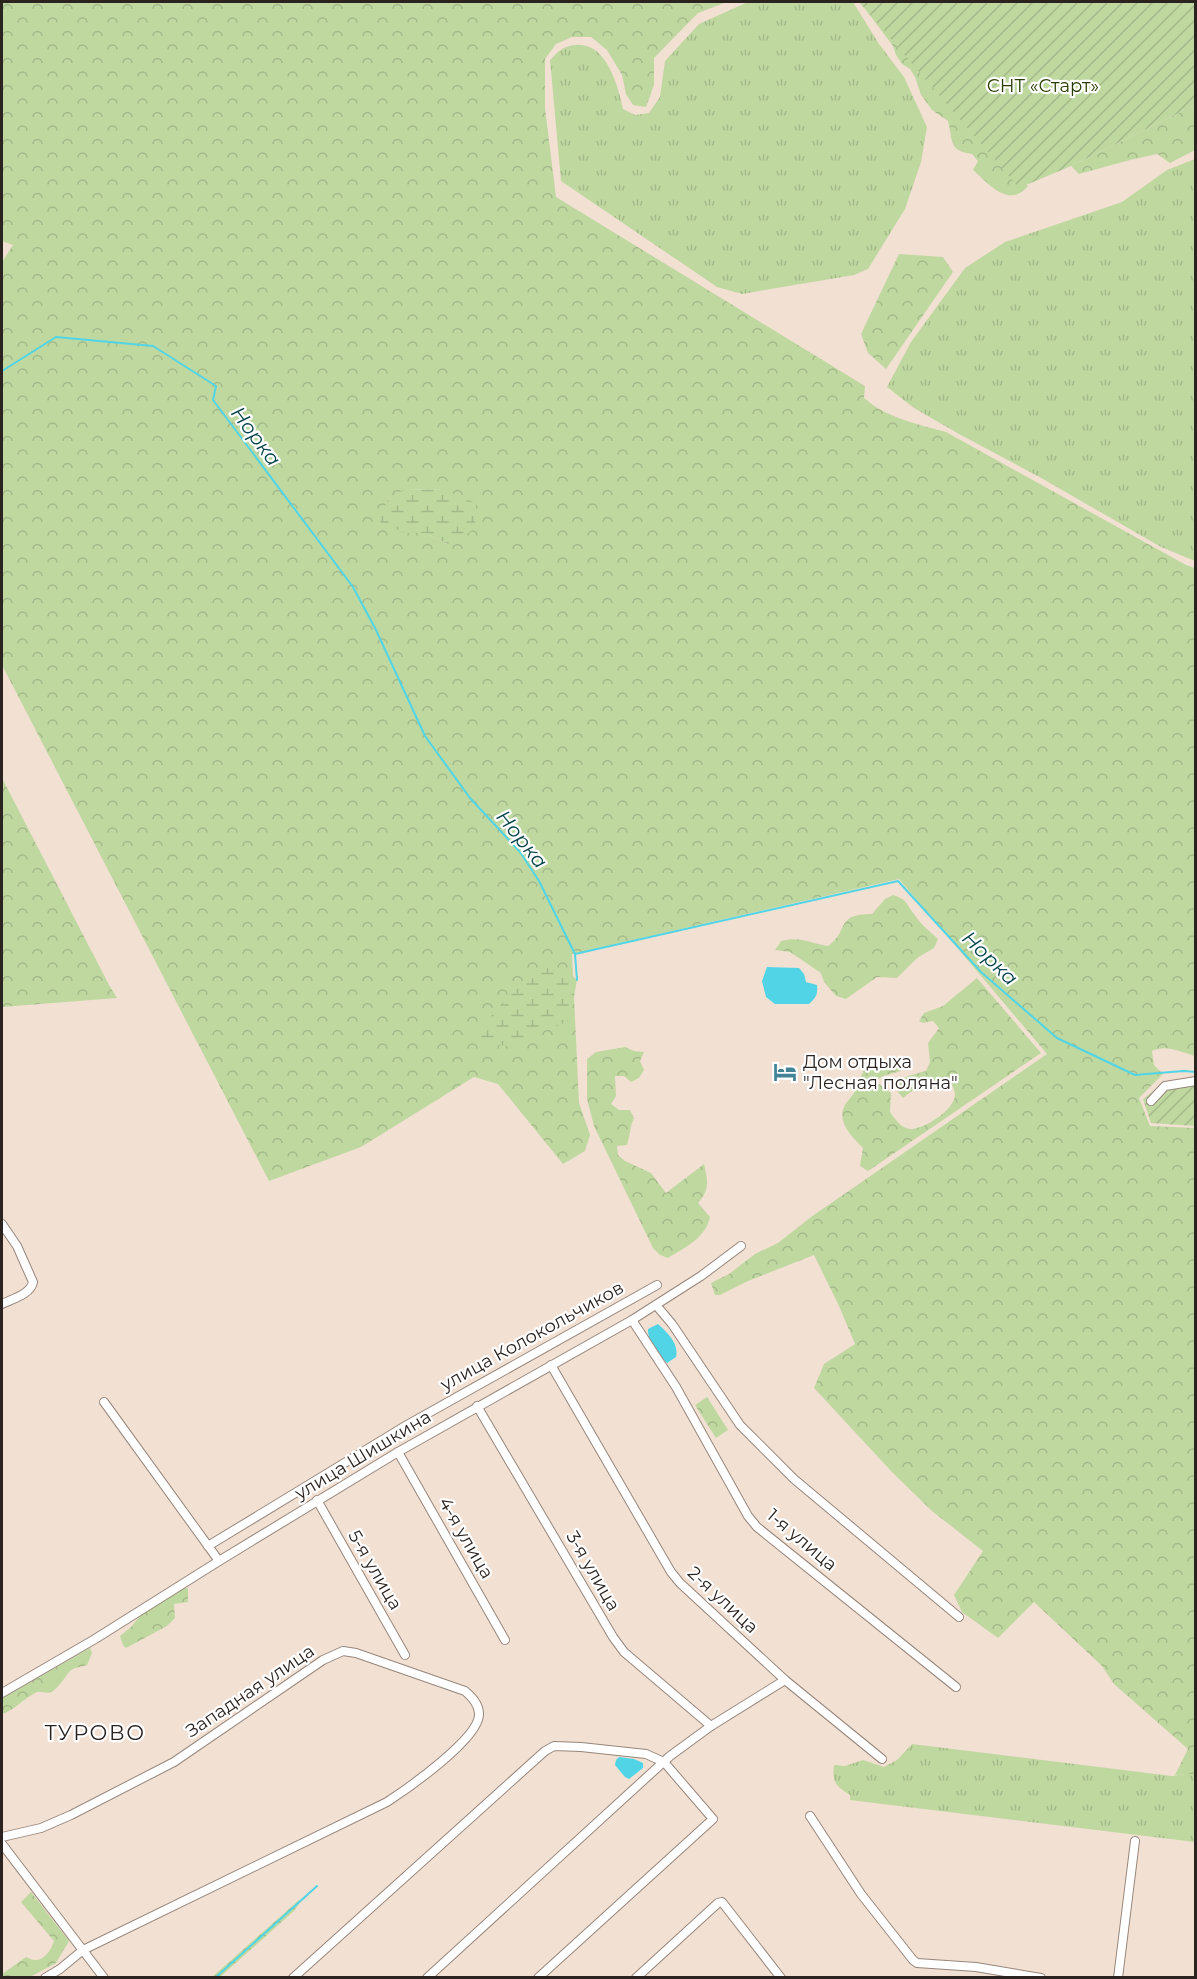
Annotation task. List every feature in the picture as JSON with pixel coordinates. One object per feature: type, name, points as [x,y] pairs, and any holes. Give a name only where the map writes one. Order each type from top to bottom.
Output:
[{"type":"street","points":[[1150,1101],[1165,1086],[1196,1081]]},
{"type":"street","points":[[2,1224],[16,1246],[33,1282],[32,1287],[28,1290],[2,1304]]},
{"type":"street","name":"улица Шишкина","points":[[2,1693],[95,1639],[398,1452],[632,1320],[741,1246]]},
{"type":"street","name":"улица Колокольчиков","points":[[208,1546],[407,1425],[657,1285]]},
{"type":"street","points":[[656,1305],[672,1324],[740,1425],[751,1437],[795,1479],[959,1617]]},
{"type":"street","name":"1-я улица","points":[[632,1320],[676,1387],[748,1516],[757,1527],[956,1687]]},
{"type":"street","name":"2-я улица","points":[[550,1365],[671,1572],[686,1589],[785,1680],[882,1760]]},
{"type":"street","points":[[104,1402],[219,1561]]},
{"type":"street","name":"3-я улица","points":[[477,1406],[613,1637],[624,1652],[711,1726]]},
{"type":"street","name":"4-я улица","points":[[398,1452],[505,1640]]},
{"type":"street","name":"5-я улица","points":[[317,1500],[405,1655]]},
{"type":"street","name":"Западная улица","points":[[2,1837],[41,1828],[71,1815],[174,1762],[324,1660],[343,1651],[356,1653],[465,1691],[477,1706],[478,1722],[472,1732],[432,1769],[387,1802],[83,1950]]},
{"type":"street","points":[[427,1977],[664,1762],[711,1726],[785,1680]]},
{"type":"street","points":[[292,1977],[545,1751],[555,1746],[580,1747],[646,1754],[664,1762],[713,1819],[538,1977]]},
{"type":"street","points":[[810,1816],[861,1894],[917,1963],[976,1967],[1041,1977]]},
{"type":"street","points":[[1118,1977],[1135,1841]]},
{"type":"street","points":[[2,1844],[104,1977]]},
{"type":"street","points":[[636,1977],[718,1902],[722,1902],[781,1977]]},
{"type":"street","points":[[45,1977],[60,1969],[83,1950]]},
{"type":"green space","points":[[2,2],[727,2],[698,13],[654,58],[654,85],[646,107],[633,105],[626,94],[622,75],[607,50],[591,37],[572,37],[556,44],[545,59],[545,108],[556,197],[865,386],[864,398],[882,411],[946,432],[1195,568],[1195,1056],[1168,1048],[1152,1051],[1154,1065],[1163,1074],[1139,1098],[1150,1126],[1195,1128],[1195,1774],[1175,1775],[1188,1749],[1114,1684],[1102,1666],[1034,1602],[998,1638],[962,1612],[954,1595],[983,1551],[932,1511],[892,1472],[814,1388],[824,1364],[855,1344],[814,1255],[748,1281],[720,1295],[715,1295],[711,1283],[729,1274],[755,1254],[778,1243],[811,1217],[1047,1054],[899,879],[572,954],[579,1103],[590,1135],[585,1151],[563,1164],[498,1084],[474,1077],[361,1147],[269,1181],[2,665],[2,262],[13,245],[2,241]],"holes":[[[406,489],[443,490],[448,544],[424,533],[388,500]]]},
{"type":"green space","points":[[748,2],[853,2],[879,44],[904,77],[927,127],[921,162],[905,209],[868,269],[854,275],[742,294],[717,287],[561,181],[550,60],[557,53],[564,48],[577,45],[589,47],[606,62],[617,85],[623,109],[635,115],[649,113],[660,97],[665,61],[699,24]]},
{"type":"green space","name":"СНТ «Старт»","points":[[859,2],[1195,2],[1195,105],[1071,166],[1019,188]]},
{"type":"green space","points":[[865,4],[1028,186],[1014,195],[1006,195],[992,187],[973,170],[978,161],[972,154],[955,147],[948,121],[932,110],[921,95],[915,77],[910,69],[902,64],[893,46],[866,10]]},
{"type":"green space","points":[[1195,105],[1195,150],[1170,163],[1157,154],[1079,174],[1071,166]]},
{"type":"green space","points":[[1196,159],[1195,561],[1161,547],[959,434],[914,408],[887,387],[911,342],[965,268],[1005,242],[1122,202],[1167,170]]},
{"type":"green space","points":[[899,254],[943,257],[953,272],[886,369],[868,353],[861,334]]},
{"type":"green space","points":[[405,489],[443,490],[476,503],[475,528],[459,540],[448,544],[424,533],[404,533],[378,521],[388,500]]},
{"type":"green space","points":[[2,778],[109,985],[117,998],[2,1007]]},
{"type":"green space","points":[[893,895],[904,901],[919,921],[938,939],[934,948],[917,958],[897,978],[877,977],[846,999],[836,996],[824,982],[821,973],[790,952],[775,950],[781,941],[788,940],[828,946],[839,935],[847,920],[860,915],[872,914],[885,899]]},
{"type":"green space","points":[[550,966],[566,969],[577,980],[567,1022],[506,1046],[478,1040],[493,1013],[515,990]]},
{"type":"green space","points":[[977,978],[1041,1053],[868,1171],[860,1166],[863,1148],[847,1130],[842,1113],[864,1070],[873,1059],[902,1061],[901,1071],[875,1081],[891,1093],[890,1112],[905,1128],[918,1128],[945,1112],[955,1094],[952,1085],[945,1080],[917,1088],[903,1098],[897,1091],[899,1082],[908,1076],[926,1071],[930,1062],[928,1043],[939,1028],[933,1021],[923,1023],[919,1021],[924,1013],[943,1006]]},
{"type":"green space","points":[[625,1047],[644,1052],[640,1061],[644,1070],[639,1078],[631,1082],[624,1076],[615,1076],[616,1096],[611,1104],[619,1110],[630,1110],[634,1118],[627,1145],[617,1146],[618,1155],[625,1161],[651,1173],[666,1193],[704,1164],[706,1189],[698,1203],[710,1217],[708,1224],[694,1242],[668,1258],[660,1255],[653,1248],[594,1126],[587,1099],[587,1059],[596,1052]]},
{"type":"green space","points":[[1195,1077],[1195,1126],[1151,1123],[1143,1099],[1165,1082]]},
{"type":"green space","points":[[707,1397],[728,1430],[716,1438],[695,1405]]},
{"type":"green space","points":[[183,1588],[188,1588],[188,1602],[174,1604],[175,1618],[167,1626],[126,1648],[123,1645],[120,1636],[140,1616]]},
{"type":"green space","points":[[90,1648],[92,1653],[87,1665],[71,1670],[53,1691],[37,1692],[2,1714],[2,1698]]},
{"type":"green space","points":[[912,1744],[1172,1776],[1196,1774],[1195,1842],[850,1800],[850,1795],[836,1783],[834,1765],[845,1766],[863,1760],[884,1767],[897,1760]]},
{"type":"green space","points":[[31,1892],[69,1941],[56,1963],[30,1977],[2,1977],[2,1974],[26,1957],[35,1960],[45,1956],[54,1941],[21,1902]]},
{"type":"green space","points":[[299,1900],[294,1911],[220,1977],[212,1977]]},
{"type":"water","points":[[767,967],[799,968],[806,982],[817,985],[815,998],[809,1004],[775,1004],[766,997],[762,981]]},
{"type":"water","points":[[658,1324],[669,1335],[676,1348],[676,1357],[667,1363],[649,1338],[648,1329]]},
{"type":"water","points":[[619,1757],[643,1763],[643,1768],[629,1779],[615,1765]]},
{"type":"waterway","name":"Норка","points":[[2,371],[56,337],[153,346],[216,386],[213,400],[353,587],[376,630],[425,736],[470,798],[520,852],[539,881],[575,954],[898,881],[981,972],[1057,1038],[1135,1075],[1196,1072]]},
{"type":"waterway","points":[[575,954],[577,980]]},
{"type":"waterway","points":[[215,1978],[317,1886]]},
{"type":"place","name":"Дом отдыха \"Лесная поляна\"","points":[[785,1072]]},
{"type":"district","name":"ТУРОВО","points":[[95,1733]]}]
